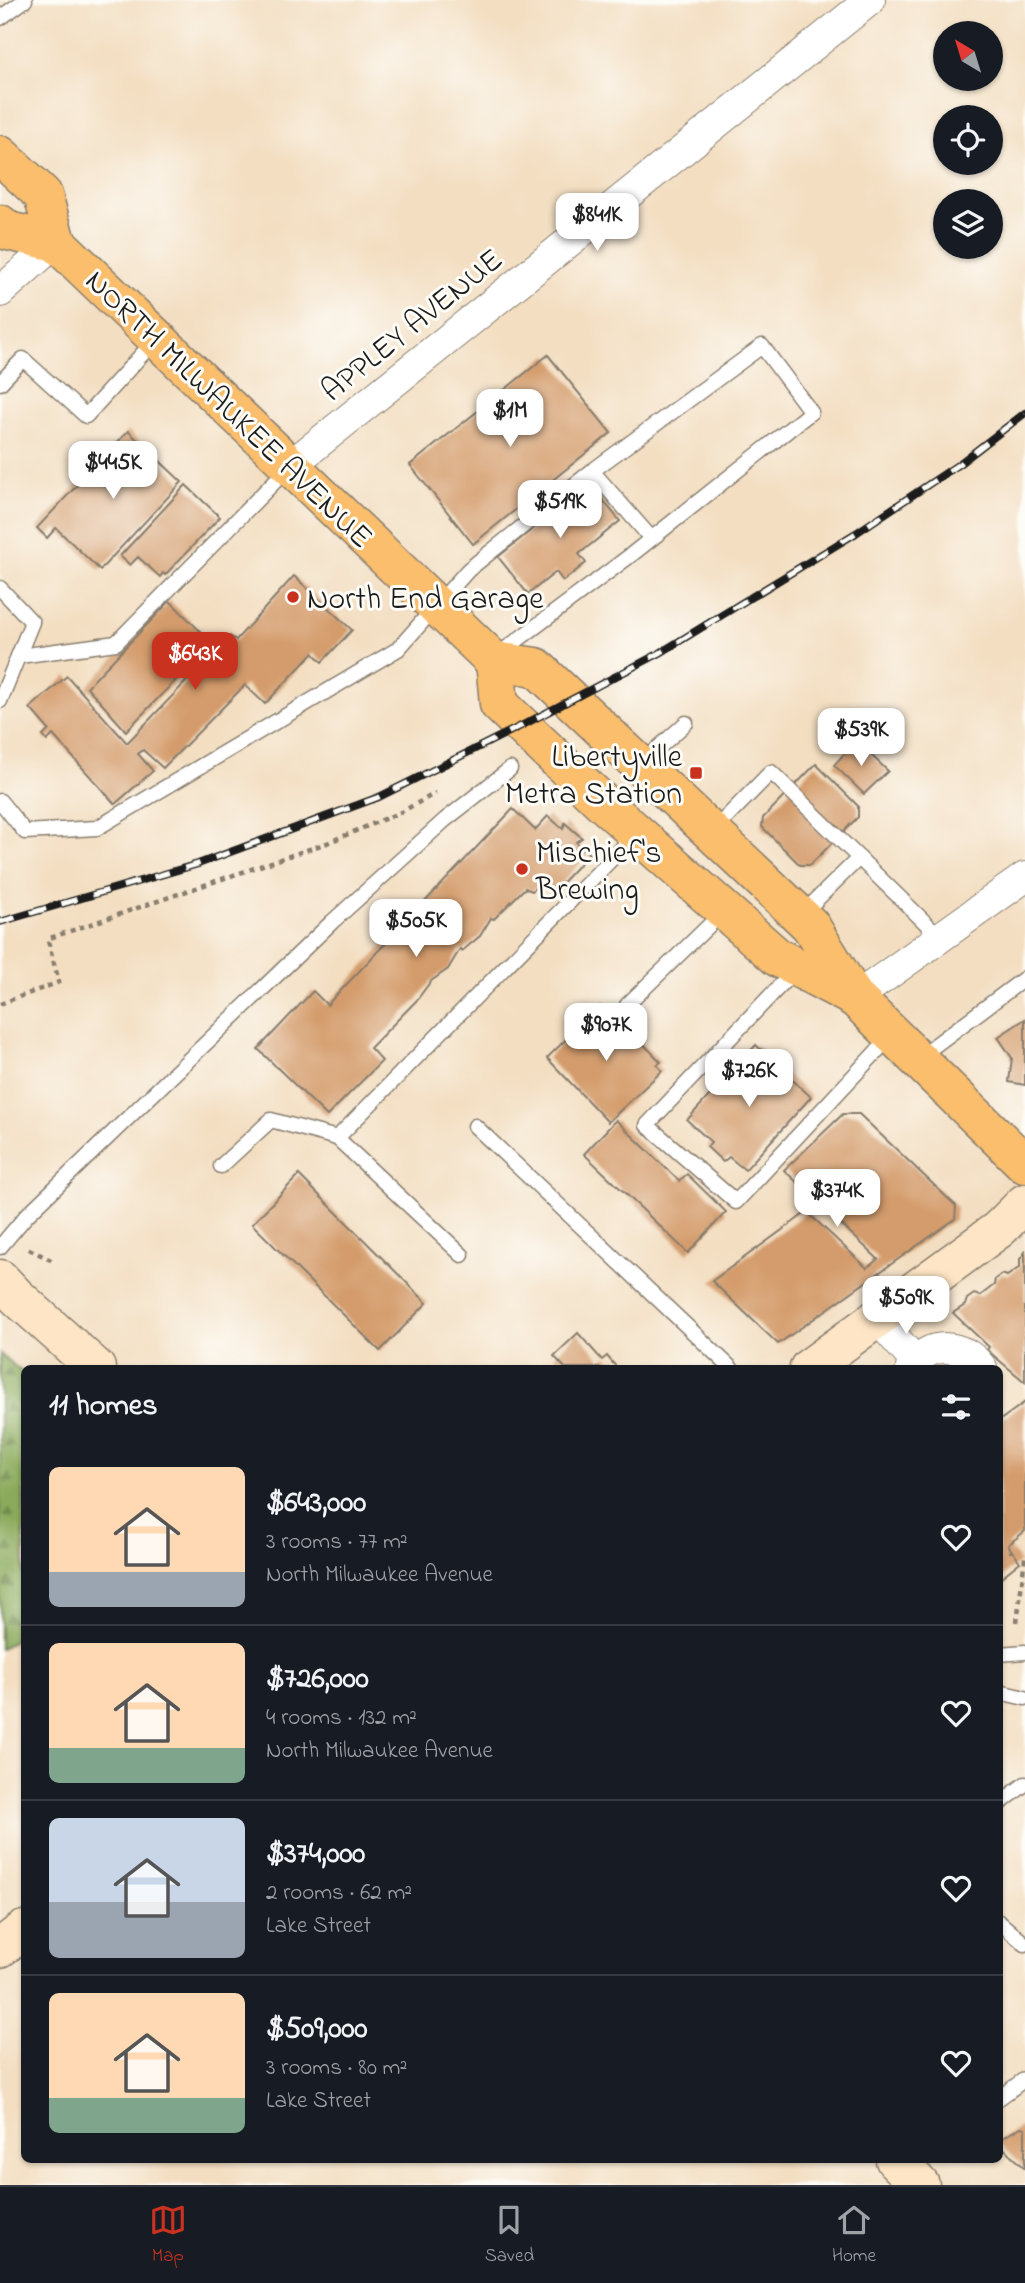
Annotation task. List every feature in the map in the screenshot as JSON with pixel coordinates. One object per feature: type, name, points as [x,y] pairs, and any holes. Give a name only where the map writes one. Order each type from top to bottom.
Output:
[{"type":"main road","points":[[0,155],[43,195],[56,242],[8,231],[0,224]]},
{"type":"main road","name":"NORTH MILWAUKEE AVENUE","points":[[56,242],[494,660]]},
{"type":"main road","points":[[855,998],[777,957],[572,775],[499,704],[494,660],[536,667],[810,925],[855,998],[1025,1164]]},
{"type":"street","name":"APPLEY AVENUE","points":[[291,465],[870,0]]},
{"type":"street","points":[[0,292],[56,242]]},
{"type":"street","points":[[855,998],[1025,877]]},
{"type":"street","points":[[813,1365],[999,1229],[1025,1203]]},
{"type":"street","points":[[0,1279],[93,1365]]},
{"type":"street","points":[[877,1318],[913,1365],[925,1353],[950,1347],[974,1357],[980,1365]]},
{"type":"street","points":[[0,1948],[21,1932]]},
{"type":"lane","points":[[0,18],[24,0]]},
{"type":"lane","points":[[0,383],[23,359],[86,416],[157,338]]},
{"type":"lane","points":[[0,801],[25,832],[97,828],[398,649],[468,569],[592,471],[762,346],[811,412],[494,660]]},
{"type":"lane","points":[[19,656],[116,643],[291,465]]},
{"type":"lane","points":[[592,471],[651,538]]},
{"type":"lane","points":[[0,588],[33,622],[0,701]]},
{"type":"lane","points":[[656,750],[686,723]]},
{"type":"lane","points":[[0,1247],[27,1215],[332,922],[445,820],[510,769]]},
{"type":"lane","points":[[726,818],[771,772],[940,937]]},
{"type":"lane","points":[[337,1138],[637,834]]},
{"type":"lane","points":[[800,916],[859,858]]},
{"type":"lane","points":[[627,1004],[725,910]]},
{"type":"lane","points":[[797,968],[647,1125],[736,1202],[905,1047],[1025,978]]},
{"type":"lane","points":[[221,1166],[271,1120],[337,1138],[462,1255]]},
{"type":"lane","points":[[475,1126],[727,1365]]},
{"type":"lane","points":[[1003,1654],[1025,1652]]},
{"type":"lane","points":[[1003,1693],[1025,1698]]},
{"type":"lane","points":[[1003,1801],[1025,1784]]},
{"type":"lane","points":[[1003,1925],[1025,1944]]},
{"type":"lane","points":[[1003,2095],[1025,2079]]},
{"type":"path","points":[[0,1004],[59,982],[48,941],[50,937],[327,843],[401,812],[446,788]]},
{"type":"path","points":[[1017,1622],[1025,1557]]},
{"type":"green space","points":[[0,1354],[21,1372],[21,1636],[0,1649]]},
{"type":"building","points":[[548,355],[611,433],[473,544],[410,465]]},
{"type":"building","points":[[128,431],[182,482],[100,570],[56,528],[47,538],[37,528]]},
{"type":"building","points":[[589,483],[620,521],[579,554],[586,563],[563,581],[556,572],[528,594],[498,557]]},
{"type":"building","points":[[186,485],[220,517],[165,575],[163,573],[160,577],[138,557],[130,565],[120,556]]},
{"type":"building","points":[[294,576],[352,630],[322,662],[313,653],[265,704],[245,685],[163,768],[143,750],[138,754],[153,771],[115,804],[53,735],[47,741],[43,736],[49,730],[30,708],[67,676],[127,743],[230,636],[236,640]]},
{"type":"building","points":[[170,601],[212,643],[126,731],[87,687]]},
{"type":"building","points":[[856,741],[888,771],[864,794],[834,765]]},
{"type":"building","points":[[816,764],[858,806],[858,817],[810,865],[800,865],[762,827],[763,818]]},
{"type":"building","points":[[513,809],[535,830],[548,816],[563,829],[565,823],[582,838],[576,842],[589,854],[554,891],[543,881],[532,891],[525,888],[494,919],[491,918],[480,936],[462,951],[460,949],[448,969],[431,981],[416,1001],[370,1048],[382,1061],[327,1116],[258,1049],[313,991],[327,1005]]},
{"type":"building","points":[[600,1006],[615,1022],[618,1018],[661,1062],[657,1065],[662,1071],[608,1122],[547,1058]]},
{"type":"building","points":[[1025,1019],[1025,1085],[1009,1082],[1012,1058],[998,1037]]},
{"type":"building","points":[[756,1045],[785,1068],[783,1071],[811,1097],[745,1170],[729,1157],[723,1162],[707,1147],[711,1142],[687,1120]]},
{"type":"building","points":[[843,1114],[859,1114],[956,1206],[955,1219],[778,1344],[712,1281],[807,1212],[867,1268],[878,1259],[784,1170]]},
{"type":"building","points":[[616,1120],[679,1181],[687,1174],[726,1212],[688,1253],[584,1154]]},
{"type":"building","points":[[299,1175],[427,1303],[380,1351],[252,1224]]},
{"type":"building","points":[[1025,1252],[1025,1382],[987,1350],[989,1347],[953,1313],[965,1305],[967,1299],[974,1294],[980,1296],[994,1285],[995,1279],[1002,1274],[1007,1276],[1020,1267],[1020,1259]]},
{"type":"building","points":[[578,1333],[602,1360],[607,1356],[614,1365],[562,1365],[554,1356]]},
{"type":"building","points":[[1025,1402],[1025,1531],[1008,1545],[1012,1551],[1009,1552],[1013,1552],[1020,1562],[1003,1576],[1003,1418]]},
{"type":"building","points":[[1021,2127],[1025,2128],[1025,2168],[1003,2148],[1003,2138]]},
{"type":"railway","points":[[0,922],[198,864],[379,797],[660,653],[856,533],[959,464],[1025,413]]},
{"type":"place","name":"North End Garage","points":[[293,597]]},
{"type":"place","name":"Libertyville Metra Station","points":[[696,773]]},
{"type":"place","name":"Mischief's Brewing","points":[[522,869]]}]
